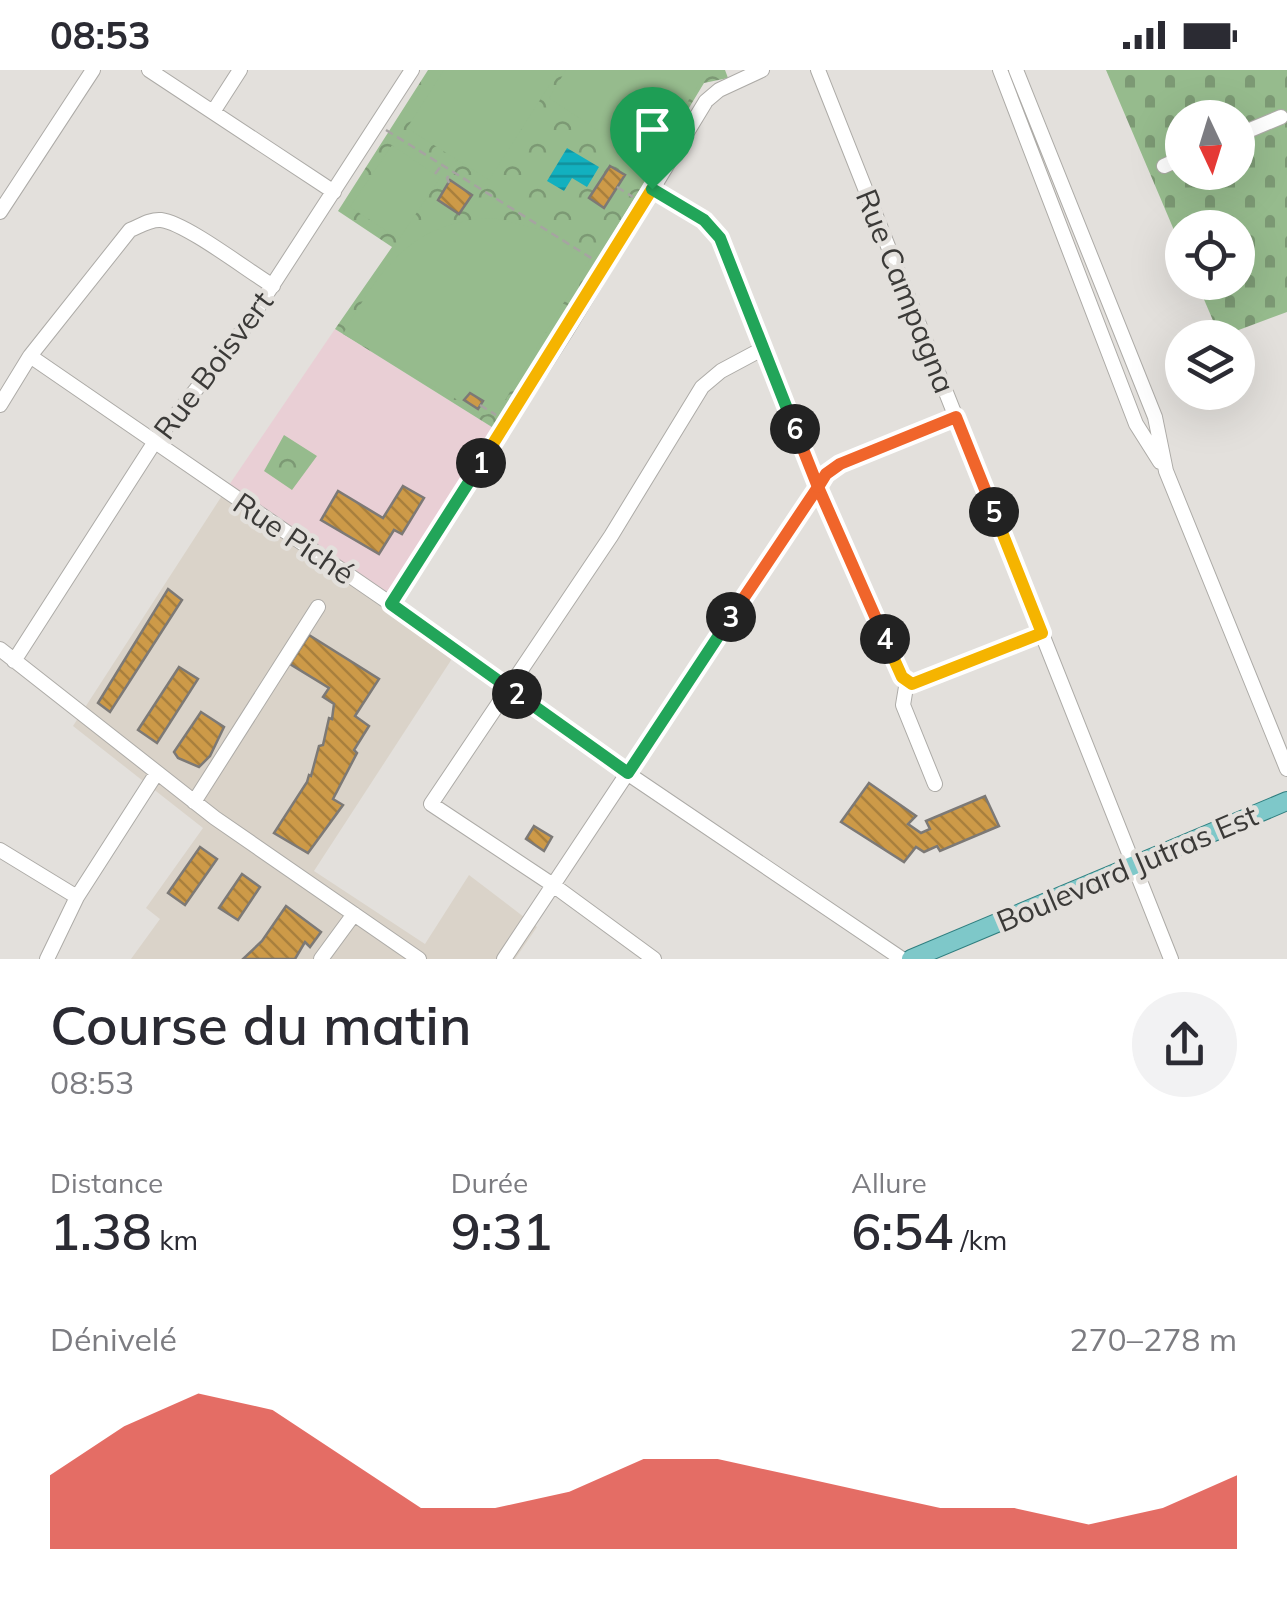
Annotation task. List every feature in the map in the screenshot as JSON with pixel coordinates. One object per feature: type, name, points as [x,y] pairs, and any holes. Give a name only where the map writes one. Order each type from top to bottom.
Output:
[{"type":"main road","name":"Boulevard Jutras Est","points":[[911,959],[1287,801]]},
{"type":"street","points":[[0,212],[93,70]]},
{"type":"street","points":[[149,70],[334,192]]},
{"type":"street","points":[[213,112],[240,70]]},
{"type":"street","name":"Rue Boisvert","points":[[14,661],[154,444],[215,370],[273,286],[412,70]]},
{"type":"street","points":[[391,604],[706,101],[718,90],[762,70]]},
{"type":"street","name":"Rue Campagna","points":[[818,70],[1171,959]]},
{"type":"street","points":[[1000,70],[1136,424],[1166,471]]},
{"type":"street","points":[[1016,70],[1142,383],[1155,418],[1166,471],[1287,770]]},
{"type":"street","points":[[1255,129],[1281,118]]},
{"type":"street","points":[[648,196],[713,226],[818,487],[907,681],[920,682],[1042,633]]},
{"type":"street","points":[[1057,218],[1073,212]]},
{"type":"street","points":[[0,405],[30,356],[130,230],[154,220],[178,226],[273,286]]},
{"type":"street","points":[[654,959],[553,885],[431,804],[611,536],[702,386],[764,348]]},
{"type":"street","name":"Rue Piché","points":[[30,356],[902,959]]},
{"type":"street","points":[[1123,390],[1142,383]]},
{"type":"street","points":[[504,959],[826,474],[840,464],[956,417]]},
{"type":"street","points":[[194,802],[318,607]]},
{"type":"street","points":[[0,649],[156,774],[419,959]]},
{"type":"street","points":[[907,681],[903,705],[934,784]]},
{"type":"street","points":[[47,959],[77,897],[156,774]]},
{"type":"street","points":[[0,850],[77,897]]},
{"type":"street","points":[[321,959],[354,914]]},
{"type":"path","points":[[377,124],[605,267]]},
{"type":"path","points":[[436,174],[442,165]]},
{"type":"path","points":[[449,183],[446,178],[452,171]]},
{"type":"path","points":[[617,188],[648,196]]},
{"type":"path","points":[[480,406],[508,422]]},
{"type":"shaded area","points":[[335,329],[495,429],[391,604],[225,491]]},
{"type":"shaded area","points":[[225,491],[457,651],[314,871],[425,944],[469,875],[537,927],[515,959],[131,959],[160,919],[146,908],[203,828],[73,726]]},
{"type":"green space","points":[[428,70],[725,70],[728,78],[704,83],[495,429],[335,329],[392,247],[338,211]]},
{"type":"green space","points":[[444,70],[559,70],[489,180],[407,128]]},
{"type":"green space","points":[[566,70],[708,70],[658,148],[634,154],[549,98]]},
{"type":"green space","points":[[1106,70],[1287,70],[1287,312],[1255,324],[1255,320],[1213,320],[1204,300],[1255,300],[1255,210],[1165,210]]},
{"type":"green space","points":[[392,145],[440,178],[399,239],[350,207]]},
{"type":"green space","points":[[494,218],[542,230],[590,259],[498,412],[484,415],[343,334],[371,288],[402,252],[441,228]]},
{"type":"green space","points":[[284,435],[317,456],[292,490],[264,471]]},
{"type":"water","points":[[567,148],[599,167],[587,187],[572,178],[564,191],[547,181]]},
{"type":"building","points":[[610,166],[625,175],[604,208],[589,198]]},
{"type":"building","points":[[450,180],[472,195],[459,214],[438,200]]},
{"type":"building","points":[[470,393],[483,401],[478,409],[464,400]]},
{"type":"building","points":[[403,486],[424,498],[402,534],[394,530],[379,554],[321,520],[338,491],[383,518]]},
{"type":"building","points":[[168,589],[182,600],[110,712],[98,703]]},
{"type":"building","points":[[309,635],[379,679],[355,716],[369,726],[333,799],[343,805],[308,853],[274,833],[311,776],[329,718],[332,719],[334,704],[323,697],[329,688],[290,664]]},
{"type":"building","points":[[179,667],[198,679],[157,743],[138,730]]},
{"type":"building","points":[[201,712],[224,727],[210,756],[199,767],[178,758],[174,752]]},
{"type":"building","points":[[869,783],[916,816],[908,824],[921,833],[930,829],[926,821],[985,796],[999,826],[940,851],[937,846],[924,852],[916,847],[904,862],[841,822]]},
{"type":"building","points":[[534,826],[552,837],[544,851],[526,839]]},
{"type":"building","points":[[200,847],[217,859],[185,905],[168,893]]},
{"type":"building","points":[[242,874],[260,887],[238,920],[219,908]]},
{"type":"building","points":[[286,906],[321,932],[310,947],[305,942],[295,959],[243,959],[262,941]]},
{"type":"route","points":[[652,189],[391,604],[628,773],[818,487],[907,681],[920,682],[1042,633],[956,417],[840,464],[826,474],[818,487],[720,238],[713,226],[652,189]]}]
